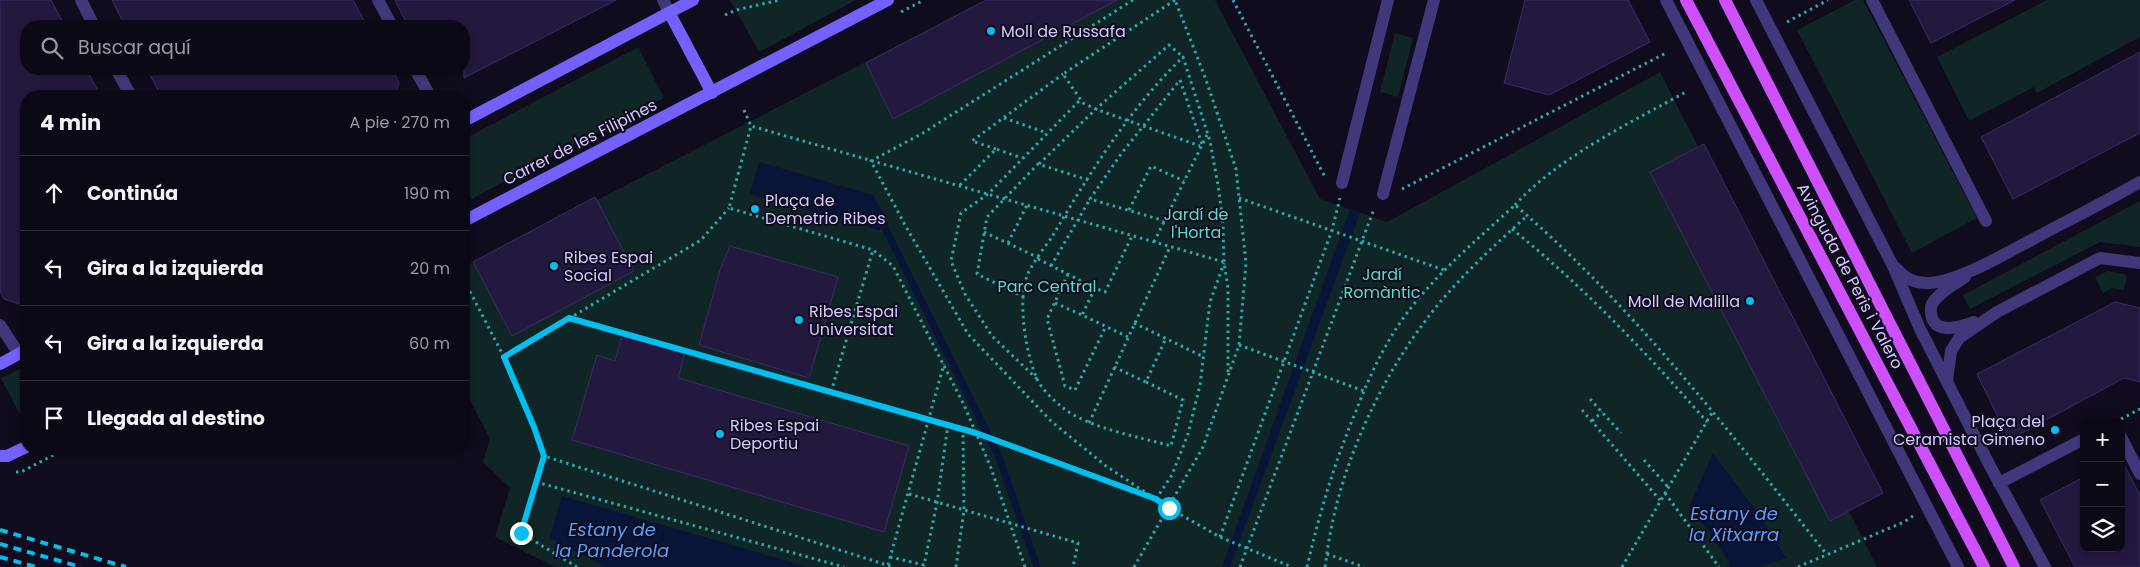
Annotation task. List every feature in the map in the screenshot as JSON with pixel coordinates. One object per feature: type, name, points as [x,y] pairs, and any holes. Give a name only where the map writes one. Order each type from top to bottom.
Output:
[{"type":"main road","points":[[470,118],[670,14],[693,0]]},
{"type":"main road","name":"Carrer de les Filipines","points":[[470,218],[888,0]]},
{"type":"main road","name":"Avinguda de Peris i Valero","points":[[1725,0],[2014,567]]},
{"type":"main road","name":"Avinguda de Peris i Valero","points":[[1687,1],[1984,567]]},
{"type":"main road","points":[[670,14],[712,93]]},
{"type":"main road","points":[[0,364],[20,354]]},
{"type":"main road","points":[[0,456],[20,450]]},
{"type":"street","points":[[81,0],[91,20]]},
{"type":"street","points":[[378,0],[389,20]]},
{"type":"street","points":[[663,0],[670,14]]},
{"type":"street","points":[[1342,182],[1388,0]]},
{"type":"street","points":[[1384,194],[1434,0]]},
{"type":"street","points":[[1666,0],[1958,567]]},
{"type":"street","points":[[1756,0],[1894,266],[1920,329],[1999,483],[2045,567]]},
{"type":"street","points":[[1872,0],[1986,221]]},
{"type":"street","points":[[119,75],[127,90]]},
{"type":"street","points":[[418,75],[427,90]]},
{"type":"street","points":[[1894,266],[1907,278],[1918,282],[1930,283],[1980,266],[2140,182]]},
{"type":"street","points":[[1980,266],[1937,297],[1931,305],[1933,322],[1938,326],[1958,328],[1997,312],[2100,258],[2140,263]]},
{"type":"street","points":[[1947,381],[1950,351],[1959,338],[1997,312]]},
{"type":"street","points":[[0,325],[20,348]]},
{"type":"street","points":[[1999,483],[2080,441]]},
{"type":"street","points":[[2125,445],[2140,474]]},
{"type":"path","points":[[725,15],[736,10],[780,0]]},
{"type":"path","points":[[871,161],[923,133],[1133,0]]},
{"type":"path","points":[[1023,158],[972,140],[1063,74],[1175,0],[1205,77],[1232,160],[1240,198],[1246,263],[1239,345],[1203,447],[1134,567]]},
{"type":"path","points":[[1787,22],[1828,0]]},
{"type":"path","points":[[1024,297],[977,274],[987,217],[1038,164],[1096,109],[1169,45],[1183,57],[1208,134],[1220,191],[1224,262],[1228,288],[1228,375]]},
{"type":"path","points":[[1038,380],[1028,353],[1023,316],[1026,278],[1064,216],[1128,121],[1164,76],[1183,57]]},
{"type":"path","points":[[1063,74],[1080,100],[1096,109],[1143,127],[1201,145]]},
{"type":"path","points":[[1051,266],[1090,199],[1121,154],[1180,80],[1201,145]]},
{"type":"path","points":[[1307,567],[1321,506],[1339,453],[1373,367],[1390,337],[1413,305],[1444,270],[1532,186],[1584,150],[1686,92]]},
{"type":"path","points":[[1080,100],[988,194],[961,213],[951,261],[965,294],[992,336],[1038,380],[1062,408],[1089,423],[1171,446],[1183,400],[1114,367]]},
{"type":"path","points":[[504,357],[701,240],[729,208],[752,126],[744,110]]},
{"type":"path","points":[[1003,118],[1048,134]]},
{"type":"path","points":[[752,126],[1224,262]]},
{"type":"path","points":[[1154,242],[1208,134]]},
{"type":"path","points":[[959,185],[996,149]]},
{"type":"path","points":[[871,161],[905,225],[968,334],[1052,422],[1106,466],[1169,508],[1220,537],[1292,567]]},
{"type":"path","points":[[1038,164],[1088,180]]},
{"type":"path","points":[[1129,210],[1150,166],[1184,181]]},
{"type":"path","points":[[1220,537],[1332,230],[1339,206],[1342,182]]},
{"type":"path","points":[[1240,567],[1370,216],[1384,194]]},
{"type":"path","points":[[1240,198],[1444,270]]},
{"type":"path","points":[[1090,199],[1165,221]]},
{"type":"path","points":[[1008,244],[1027,205]]},
{"type":"path","points":[[1514,205],[1540,226],[1651,338],[1713,411],[1827,555]]},
{"type":"path","points":[[729,208],[873,250],[893,266],[944,364],[976,433],[991,468],[1025,567]]},
{"type":"path","points":[[1325,567],[1334,516],[1348,468],[1373,407],[1400,357],[1420,327],[1452,289],[1527,216]]},
{"type":"path","points":[[1512,229],[1569,278],[1634,342],[1706,422]]},
{"type":"path","points":[[984,232],[1105,292],[1132,236]]},
{"type":"path","points":[[1089,423],[1170,247]]},
{"type":"path","points":[[832,392],[873,250]]},
{"type":"path","points":[[1156,499],[1172,475],[1188,434],[1200,385],[1210,302],[1224,262]]},
{"type":"path","points":[[1068,274],[1047,319],[1065,386],[1075,390],[1106,326]]},
{"type":"path","points":[[1082,315],[1095,288]]},
{"type":"path","points":[[470,292],[504,357],[534,427],[544,456],[521,533],[577,567]]},
{"type":"path","points":[[1054,303],[1128,337]]},
{"type":"path","points":[[569,318],[976,433],[1156,499]]},
{"type":"path","points":[[1134,324],[1204,357]]},
{"type":"path","points":[[1146,382],[1166,338]]},
{"type":"path","points":[[1239,345],[1364,391]]},
{"type":"path","points":[[888,566],[944,364]]},
{"type":"path","points":[[1590,399],[1621,432]]},
{"type":"path","points":[[2125,418],[2140,409]]},
{"type":"path","points":[[1582,410],[1660,500]]},
{"type":"path","points":[[1622,567],[1713,411]]},
{"type":"path","points":[[1592,421],[1602,412]]},
{"type":"path","points":[[890,556],[924,566],[937,503],[948,425]]},
{"type":"path","points":[[956,567],[964,510],[963,430]]},
{"type":"path","points":[[25,469],[53,455]]},
{"type":"path","points":[[544,456],[893,567]]},
{"type":"path","points":[[1644,460],[1668,487]]},
{"type":"path","points":[[536,482],[844,567]]},
{"type":"path","points":[[1665,492],[1719,567]]},
{"type":"path","points":[[909,494],[1078,543],[1073,567]]},
{"type":"path","points":[[1798,567],[1904,522],[1917,513]]},
{"type":"path","points":[[1327,554],[1364,567]]},
{"type":"green space","points":[[730,0],[856,0],[759,52]]},
{"type":"green space","name":"Parc Central","points":[[986,0],[1215,0],[1320,199],[1387,222],[1660,72],[1698,147],[1704,144],[1883,493],[1849,511],[1877,567],[555,567],[495,537],[510,488],[483,462],[490,439],[470,400],[470,264],[595,197],[597,200]]},
{"type":"green space","points":[[1855,0],[1863,0],[1977,218],[1912,253],[1797,30]]},
{"type":"green space","points":[[2047,0],[2140,0],[2140,37],[2037,93],[2034,87],[1969,121],[1937,57]]},
{"type":"green space","points":[[1395,33],[1413,38],[1398,97],[1380,92]]},
{"type":"green space","points":[[638,47],[664,98],[470,200],[470,136]]},
{"type":"green space","points":[[2140,201],[2140,247],[2100,242],[1970,309],[1963,295]]},
{"type":"green space","points":[[2108,271],[2127,275],[2124,290],[2112,288],[2103,293],[2095,277]]},
{"type":"green space","points":[[20,369],[20,415],[1,378]]},
{"type":"water","points":[[759,162],[873,195],[889,224],[879,230],[750,194]]},
{"type":"water","points":[[1350,209],[1360,213],[1230,567],[1222,567]]},
{"type":"water","name":"Estany de la Xitxarra","points":[[1713,453],[1757,512],[1786,558],[1758,567],[1726,567],[1731,565],[1690,505]]},
{"type":"water","name":"Estany de la Panderola","points":[[562,496],[808,567],[605,567],[550,538]]},
{"type":"building","points":[[0,0],[51,0],[62,20],[20,20],[20,75],[89,75],[98,90],[20,90],[20,304],[4,299],[0,291]]},
{"type":"building","points":[[112,0],[353,0],[364,20],[122,20]]},
{"type":"building","points":[[395,0],[616,0],[470,75],[470,20],[405,20]]},
{"type":"building","name":"Moll de Russafa","points":[[986,0],[1117,0],[893,119],[866,63]]},
{"type":"building","points":[[1525,0],[1628,0],[1650,42],[1549,95],[1504,83]]},
{"type":"building","points":[[1909,0],[2015,0],[1931,43]]},
{"type":"building","points":[[2140,52],[2140,133],[2013,199],[1981,137]]},
{"type":"building","points":[[150,75],[395,75],[399,83],[397,90],[158,90]]},
{"type":"building","name":"Moll de Malilla","points":[[1704,144],[1883,493],[1830,521],[1650,172]]},
{"type":"building","name":"Ribes Espai Social","points":[[595,197],[634,271],[512,336],[473,262]]},
{"type":"building","points":[[730,246],[838,277],[809,378],[699,345],[720,270]]},
{"type":"building","points":[[2115,302],[2140,308],[2140,382],[2124,378],[2009,440],[1977,374]]},
{"type":"building","name":"Ribes Espai Deportiu","points":[[622,336],[685,353],[678,378],[909,446],[884,532],[572,440],[597,355],[615,361]]},
{"type":"building","points":[[2125,467],[2140,495],[2140,567],[2075,567],[2040,500],[2080,479],[2080,552],[2125,552]]},
{"type":"waterway","points":[[884,226],[999,457],[1037,567]]},
{"type":"railway","points":[[0,530],[126,567]]},
{"type":"railway","points":[[0,544],[81,567]]},
{"type":"railway","points":[[0,557],[36,567]]},
{"type":"place","name":"Moll de Russafa","points":[[991,31]]},
{"type":"place","name":"Plaça de Demetrio Ribes","points":[[755,209]]},
{"type":"place","name":"Ribes Espai Social","points":[[554,266]]},
{"type":"place","name":"Moll de Malilla","points":[[1750,301]]},
{"type":"place","name":"Ribes Espai Universitat","points":[[799,320]]},
{"type":"place","name":"Plaça del Ceramista Gimeno","points":[[2055,430]]},
{"type":"place","name":"Ribes Espai Deportiu","points":[[720,434]]},
{"type":"route","points":[[521,533],[544,456],[534,427],[504,357],[569,318],[976,433],[1156,499],[1169,508]]},
{"type":"park label","name":"Jardí de l'Horta","points":[[1196,223]]},
{"type":"park label","name":"Jardí Romàntic","points":[[1382,283]]}]
